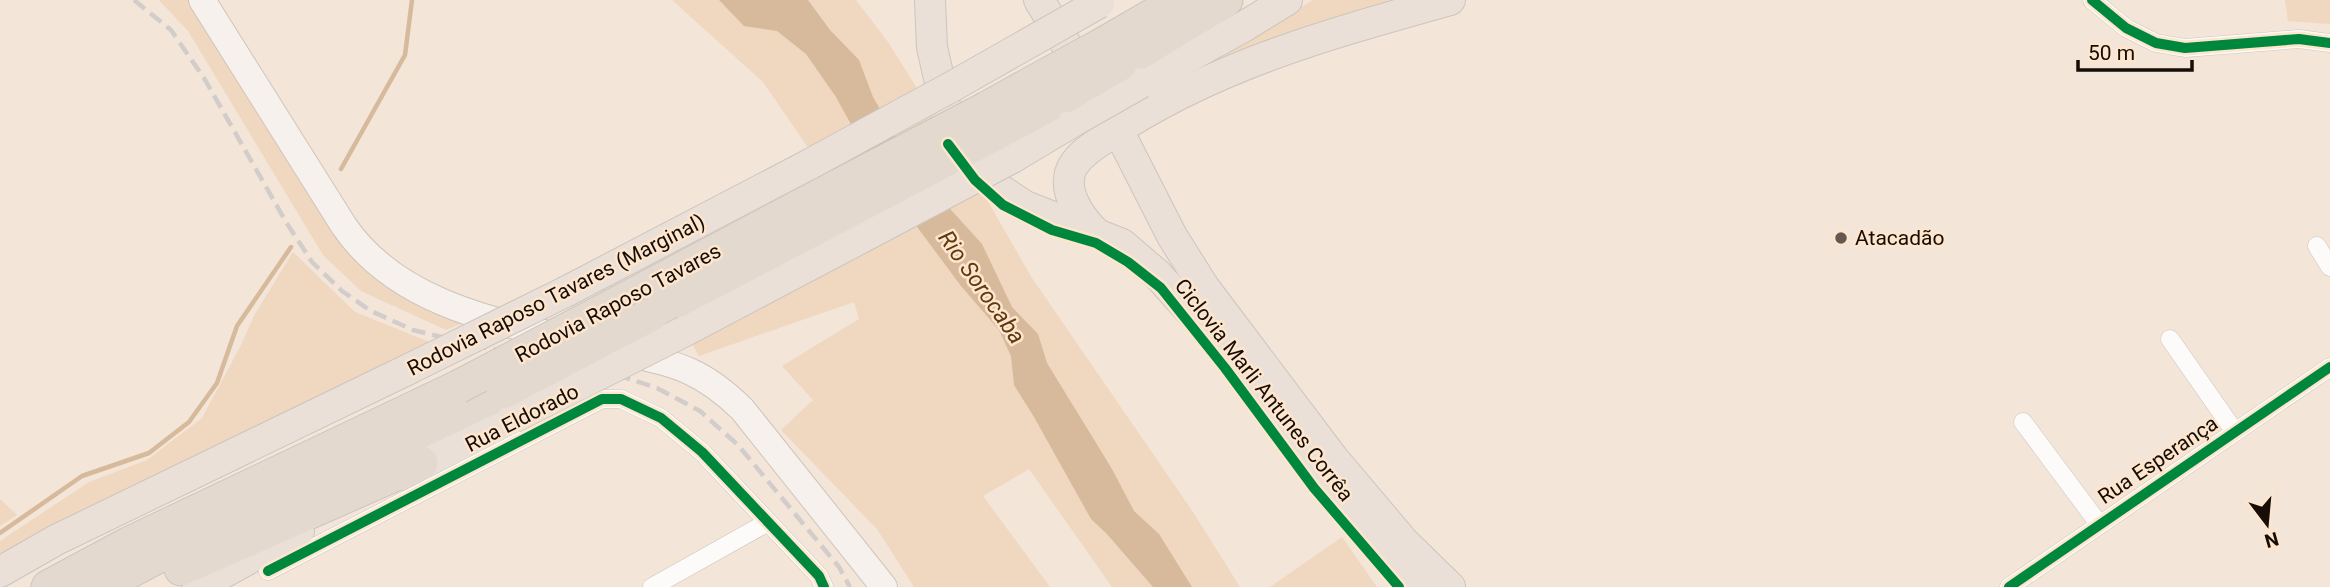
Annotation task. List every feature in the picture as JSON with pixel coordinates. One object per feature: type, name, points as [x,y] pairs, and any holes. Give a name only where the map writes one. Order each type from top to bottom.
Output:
[{"type":"highway","points":[[951,0],[940,10],[931,13],[934,59],[951,132],[974,165],[998,188],[1025,206],[1122,243],[1157,274],[1215,339],[1313,468],[1418,587]]},
{"type":"highway","name":"Rodovia Raposo Tavares","points":[[100,587],[176,547],[508,405],[652,314],[999,132],[1131,73],[1179,0]]},
{"type":"highway","name":"Rodovia Raposo Tavares","points":[[48,587],[140,538],[458,387],[612,306],[848,213],[1012,158],[1131,73],[1226,0]]},
{"type":"highway","points":[[1131,73],[1243,27],[1287,0]]},
{"type":"highway","points":[[1131,73],[1255,59],[1316,38],[1450,0]]},
{"type":"highway","name":"Rodovia Raposo Tavares (Marginal)","points":[[0,572],[68,534],[567,291],[810,164],[1101,1]]},
{"type":"highway","points":[[1051,8],[1172,236],[1212,298],[1333,458],[1404,542],[1450,587]]},
{"type":"highway","points":[[1097,234],[1078,209],[1069,185],[1070,172],[1084,153],[1118,130],[1131,73]]},
{"type":"highway","points":[[1131,73],[1145,123],[1139,153],[1144,180]]},
{"type":"highway","points":[[1091,148],[1113,154],[1144,180]]},
{"type":"highway","points":[[198,587],[421,463],[508,405],[685,331],[848,213]]},
{"type":"highway","points":[[140,587],[421,463]]},
{"type":"main road","points":[[202,0],[354,240],[382,267],[413,288],[466,312],[501,323],[674,364],[705,377],[742,408],[884,587]]},
{"type":"street","points":[[2092,0],[2126,28],[2166,45],[2185,48],[2221,47],[2299,39],[2330,43]]},
{"type":"street","points":[[2317,246],[2330,267]]},
{"type":"street","points":[[2170,339],[2235,432]]},
{"type":"street","name":"Rua Esperança","points":[[2009,587],[2330,367]]},
{"type":"street","name":"Rua Eldorado","points":[[268,570],[602,399],[621,399],[662,418],[702,452],[819,576],[824,587]]},
{"type":"street","points":[[2023,422],[2099,524]]},
{"type":"street","points":[[652,587],[768,522]]},
{"type":"shaded area","points":[[159,0],[195,0],[346,239],[468,321],[446,330],[361,291],[323,255],[188,31]]},
{"type":"shaded area","points":[[672,0],[856,0],[888,42],[987,200],[1032,278],[1193,512],[1240,587],[1112,587],[1029,469],[983,496],[1050,587],[914,587],[877,529],[781,430],[813,400],[782,366],[859,319],[854,302],[699,356],[690,340],[872,241],[763,82]]},
{"type":"shaded area","points":[[1313,0],[1404,0],[1131,105]]},
{"type":"shaded area","points":[[2285,0],[2330,0],[2330,24],[2288,21]]},
{"type":"shaded area","points":[[293,252],[355,312],[430,342],[0,560],[0,541],[89,482],[147,460],[202,418],[255,314]]},
{"type":"shaded area","points":[[0,499],[17,515],[0,526]]},
{"type":"shaded area","points":[[1342,537],[1377,587],[1270,587]]},
{"type":"water","name":"Rio Sorocaba","points":[[719,0],[808,0],[830,30],[859,60],[873,97],[897,139],[942,200],[982,244],[1012,307],[1038,334],[1047,363],[1112,469],[1134,511],[1159,534],[1192,587],[1153,587],[1091,519],[1014,385],[1011,356],[999,330],[961,286],[880,177],[836,97],[806,54],[777,31],[744,26]]},
{"type":"waterway","points":[[341,169],[405,55],[412,0]]},
{"type":"waterway","points":[[0,533],[82,476],[149,453],[189,422],[217,383],[237,326],[291,247]]},
{"type":"railway","points":[[134,0],[171,30],[204,78],[286,222],[312,262],[342,291],[371,311],[413,330],[611,373],[657,388],[700,411],[738,445],[839,567],[850,587]]},
{"type":"cycle path","points":[[2092,0],[2126,28],[2156,43],[2185,48],[2299,39],[2330,43]]},
{"type":"cycle path","name":"Ciclovia Marli Antunes Corrêa","points":[[948,144],[975,180],[1003,205],[1052,230],[1096,243],[1128,262],[1161,288],[1225,368],[1314,488],[1399,587]]},
{"type":"cycle path","points":[[2009,587],[2330,367]]},
{"type":"cycle path","points":[[268,571],[602,399],[621,399],[661,418],[702,452],[819,576],[824,587]]},
{"type":"place","name":"Atacadão","points":[[1841,238]]}]
